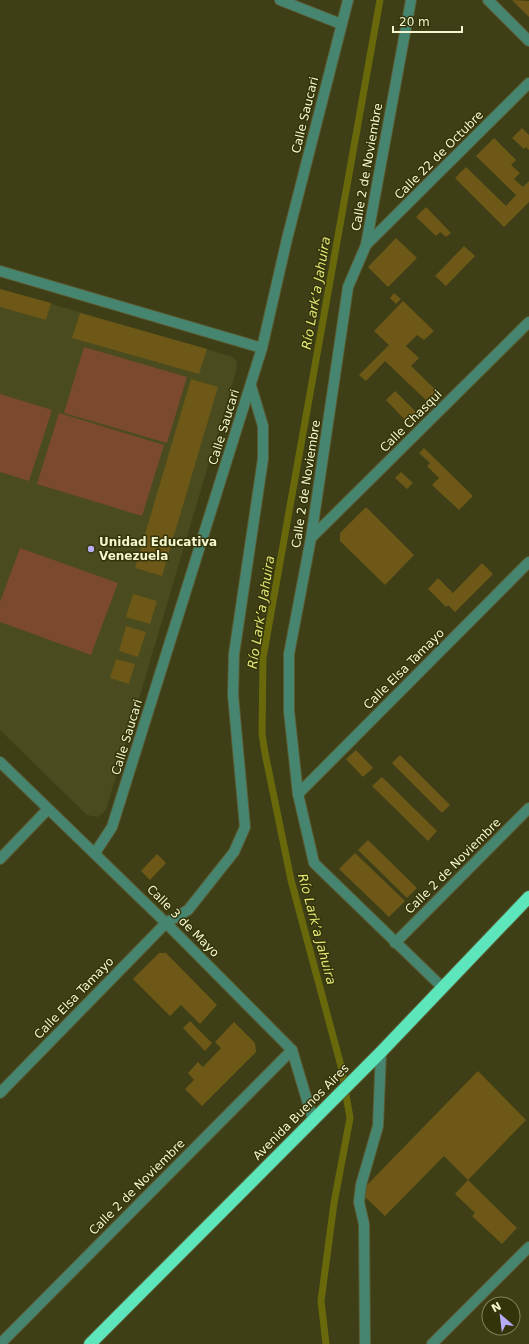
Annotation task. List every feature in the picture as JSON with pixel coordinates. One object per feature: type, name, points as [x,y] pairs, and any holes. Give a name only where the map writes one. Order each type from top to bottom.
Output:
[{"type":"highway","name":"Avenida Buenos Aires","points":[[90,1344],[381,1052],[529,897]]},
{"type":"street","points":[[280,0],[341,24]]},
{"type":"street","name":"Calle Saucari","points":[[95,853],[112,827],[251,386],[262,348],[287,239],[348,0]]},
{"type":"street","name":"Calle 2 de Noviembre","points":[[411,0],[366,245],[348,287],[311,538],[289,654],[290,711],[298,794],[314,863],[442,987]]},
{"type":"street","points":[[488,0],[529,40]]},
{"type":"street","name":"Calle 22 de Octubre","points":[[366,245],[529,83]]},
{"type":"street","points":[[0,271],[262,348]]},
{"type":"street","name":"Calle Chasqui","points":[[311,538],[529,322]]},
{"type":"street","name":"Calle Elsa Tamayo","points":[[0,1093],[166,922],[188,910],[234,852],[245,827],[233,695],[234,654],[263,459],[263,426],[251,386]]},
{"type":"street","name":"Calle Elsa Tamayo","points":[[298,794],[529,562]]},
{"type":"street","name":"Calle 3 de Mayo","points":[[0,762],[166,922],[292,1050],[313,1120]]},
{"type":"street","name":"Calle 2 de Noviembre","points":[[395,943],[529,808]]},
{"type":"street","points":[[0,858],[48,809]]},
{"type":"street","name":"Calle 2 de Noviembre","points":[[0,1344],[292,1050]]},
{"type":"street","points":[[365,1344],[364,1224],[359,1202],[361,1185],[378,1126],[381,1052]]},
{"type":"street","points":[[432,1344],[529,1247]]},
{"type":"shaded area","name":"Unidad Educativa Venezuela","points":[[0,289],[230,356],[236,360],[237,368],[106,810],[98,817],[87,815],[0,730]]},
{"type":"shaded area","points":[[84,347],[187,377],[167,443],[64,413]]},
{"type":"shaded area","points":[[0,394],[52,410],[29,481],[0,472]]},
{"type":"shaded area","points":[[59,413],[164,445],[142,516],[37,484]]},
{"type":"shaded area","points":[[20,548],[118,583],[91,655],[0,622],[0,602]]},
{"type":"building","points":[[512,0],[529,1],[529,17]]},
{"type":"building","points":[[522,128],[529,135],[529,150],[526,147],[524,149],[512,138]]},
{"type":"building","points":[[494,138],[516,160],[511,165],[520,173],[514,179],[523,187],[529,181],[529,202],[504,227],[455,178],[466,167],[506,206],[516,195],[476,156]]},
{"type":"building","points":[[426,207],[451,233],[446,237],[440,232],[436,236],[416,217]]},
{"type":"building","points":[[396,238],[417,258],[388,287],[368,267]]},
{"type":"building","points":[[464,246],[475,256],[446,286],[435,276]]},
{"type":"building","points":[[0,289],[51,303],[46,320],[0,307]]},
{"type":"building","points":[[394,293],[401,299],[396,304],[390,298]]},
{"type":"building","points":[[403,301],[434,331],[424,340],[417,335],[406,346],[419,358],[411,366],[440,394],[430,404],[385,361],[366,381],[359,375],[389,345],[374,331]]},
{"type":"building","points":[[80,313],[207,349],[199,374],[72,338]]},
{"type":"building","points":[[191,379],[218,387],[162,576],[135,568]]},
{"type":"building","points":[[395,391],[419,415],[413,421],[406,421],[386,400]]},
{"type":"building","points":[[424,448],[473,496],[459,510],[432,485],[439,478],[427,466],[430,463],[419,453]]},
{"type":"building","points":[[401,472],[413,483],[407,489],[395,478]]},
{"type":"building","points":[[366,507],[414,555],[385,585],[340,541],[340,533]]},
{"type":"building","points":[[482,563],[493,574],[455,612],[448,605],[446,607],[428,589],[438,578],[453,593]]},
{"type":"building","points":[[133,594],[157,601],[150,624],[126,617]]},
{"type":"building","points":[[126,626],[146,632],[138,657],[119,651]]},
{"type":"building","points":[[116,659],[135,664],[129,684],[110,678]]},
{"type":"building","points":[[356,750],[373,768],[363,777],[346,759]]},
{"type":"building","points":[[400,755],[450,805],[442,813],[392,763]]},
{"type":"building","points":[[382,777],[437,831],[428,841],[372,786]]},
{"type":"building","points":[[368,840],[417,888],[407,898],[358,850]]},
{"type":"building","points":[[355,853],[405,901],[389,917],[339,869]]},
{"type":"building","points":[[157,854],[166,863],[150,880],[141,871]]},
{"type":"building","points":[[159,953],[166,953],[217,1005],[200,1024],[181,1005],[170,1016],[133,979]]},
{"type":"building","points":[[190,1021],[212,1043],[205,1051],[183,1028]]},
{"type":"building","points":[[234,1022],[255,1043],[256,1052],[202,1106],[185,1089],[194,1080],[188,1073],[198,1062],[203,1067],[221,1048],[215,1042]]},
{"type":"building","points":[[478,1071],[526,1120],[468,1180],[444,1156],[385,1216],[365,1197],[366,1186]]},
{"type":"building","points":[[468,1180],[517,1228],[502,1244],[472,1216],[475,1213],[455,1194]]},
{"type":"waterway","name":"Río Lark’a Jahuira","points":[[326,1344],[321,1301],[334,1203],[350,1118],[341,1066],[291,880],[265,753],[262,734],[263,658],[380,0]]},
{"type":"place","name":"Unidad Educativa Venezuela","points":[[91,549]]}]
